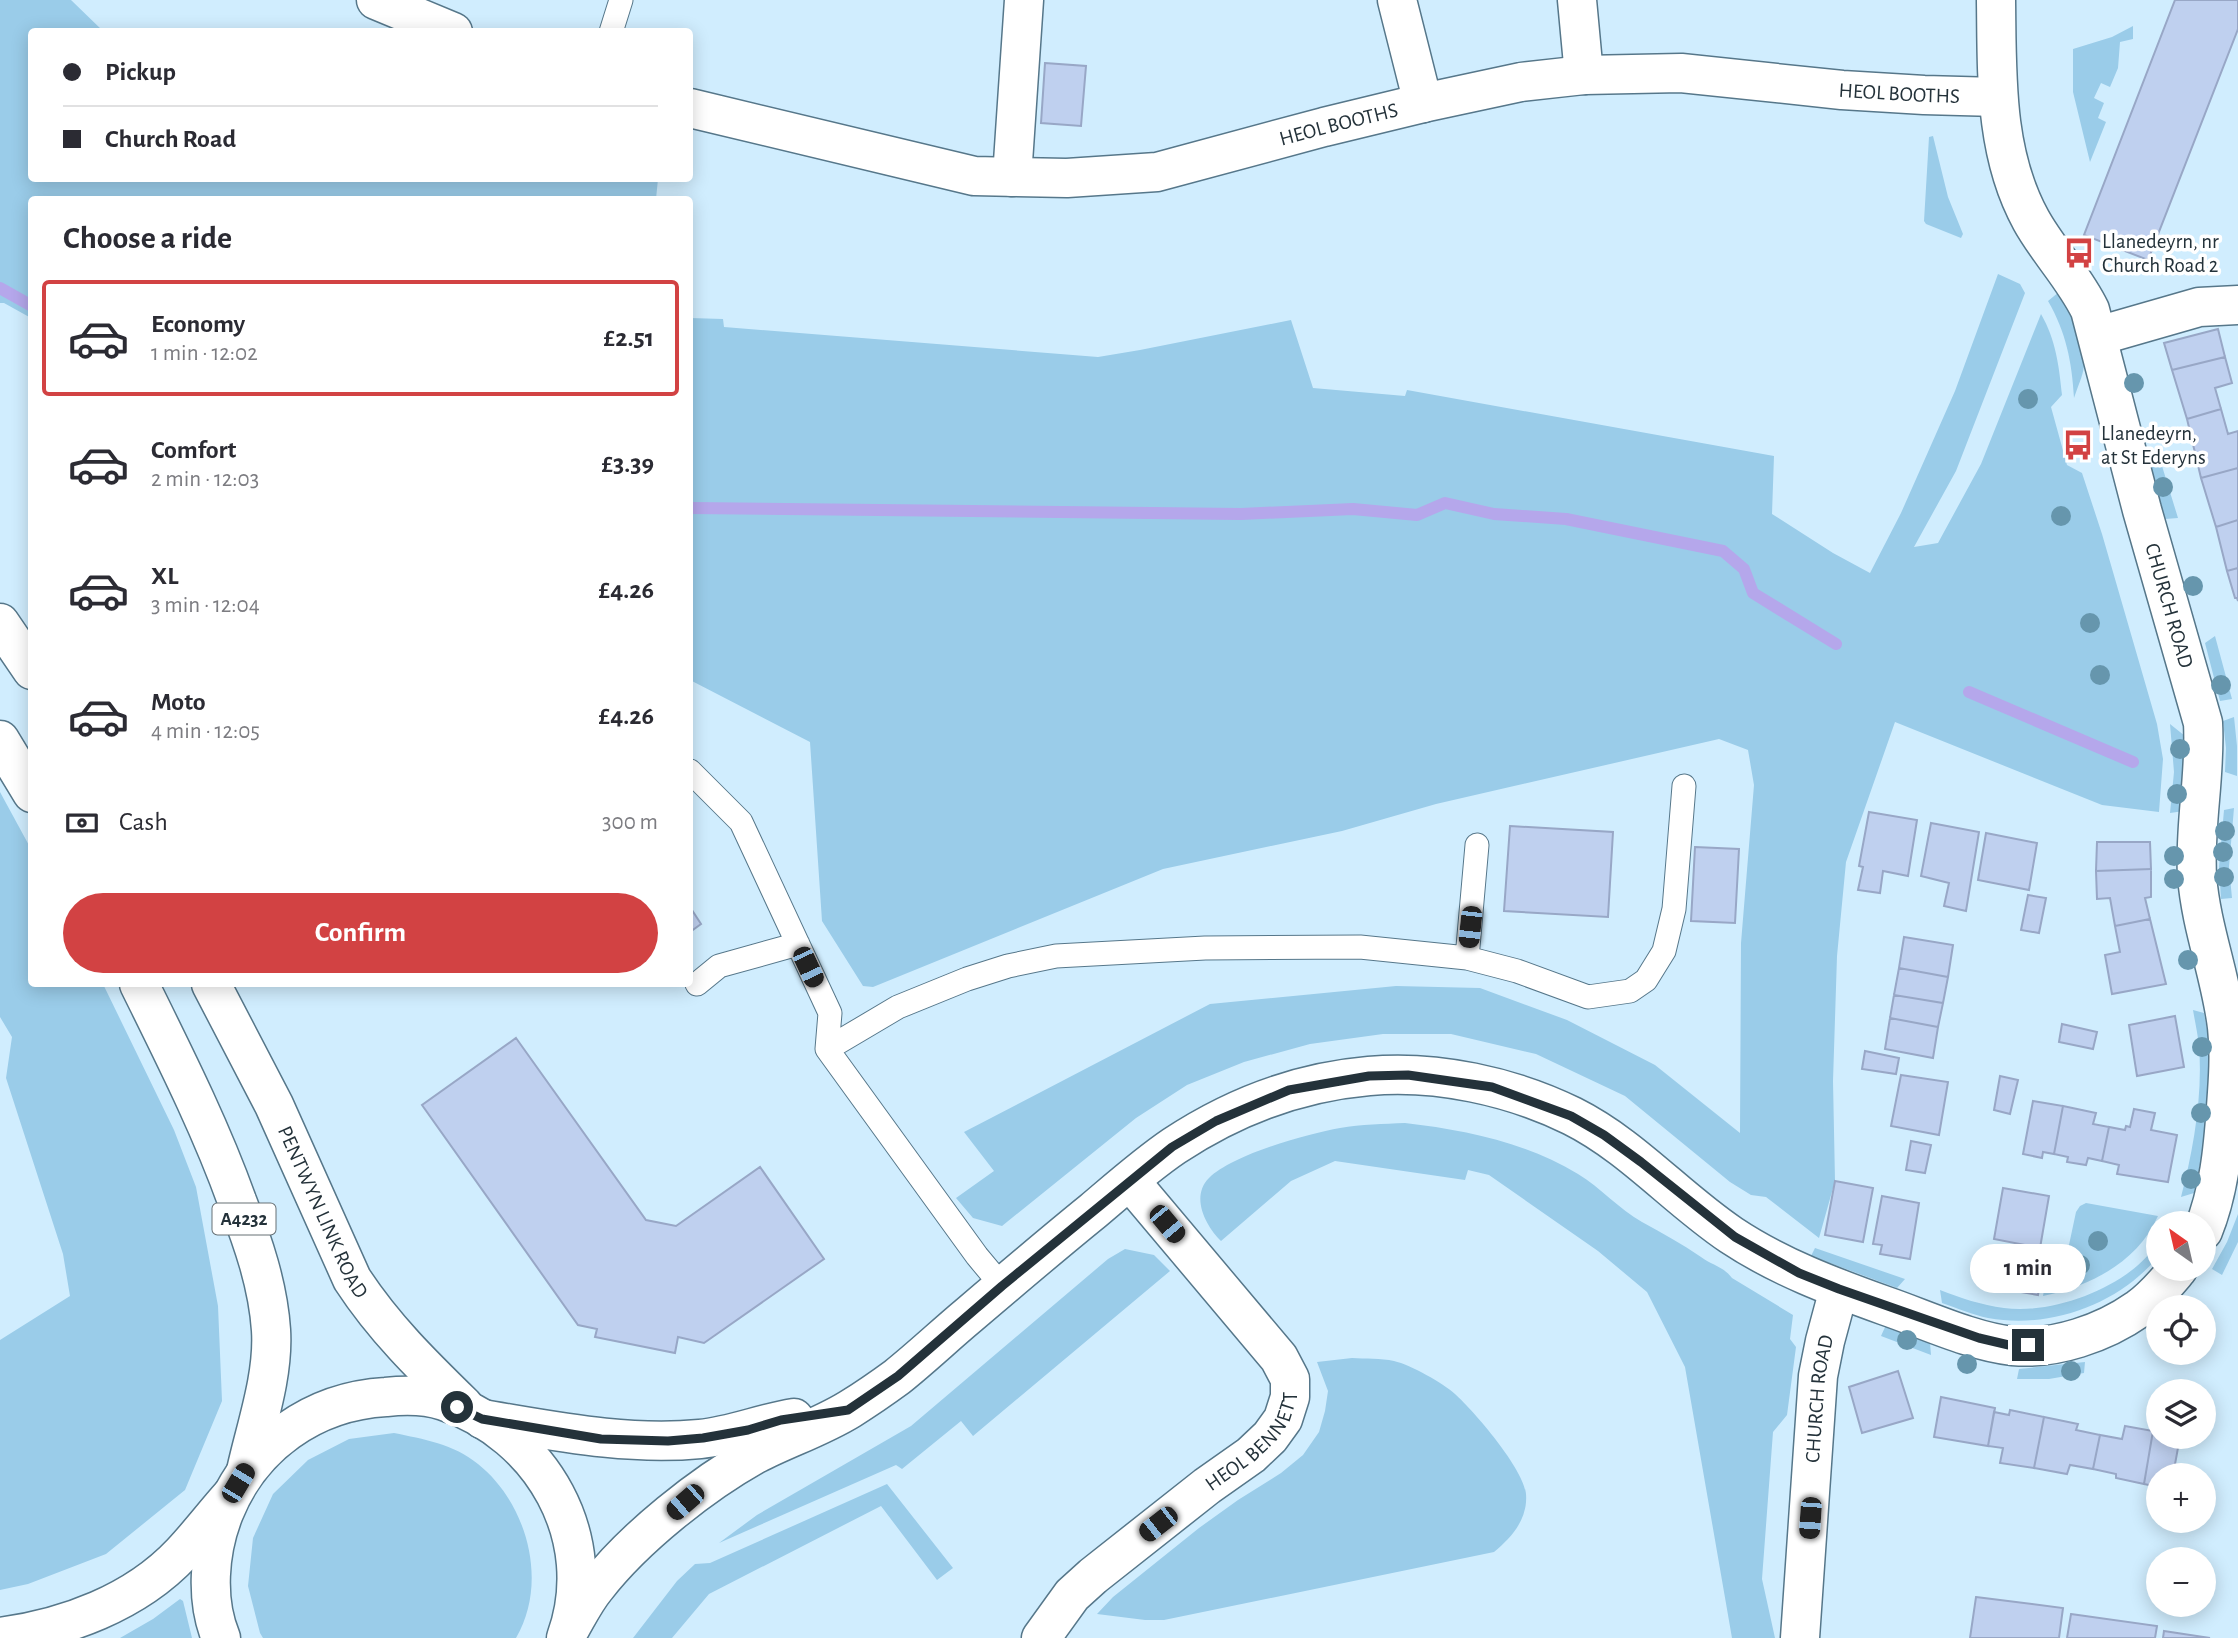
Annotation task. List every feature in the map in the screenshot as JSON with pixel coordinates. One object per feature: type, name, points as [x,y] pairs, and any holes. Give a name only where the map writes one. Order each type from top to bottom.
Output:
[{"type":"street","points":[[376,0],[443,28]]},
{"type":"street","points":[[1012,177],[1024,0]]},
{"type":"street","points":[[1397,0],[1423,103]]},
{"type":"street","points":[[1577,0],[1584,75]]},
{"type":"street","name":"CHURCH ROAD","points":[[1996,0],[1997,97],[2005,147],[2022,201],[2032,222],[2078,287],[2090,310],[2142,509],[2203,723],[2205,751],[2197,874],[2200,906],[2227,1027],[2229,1070],[2222,1163],[2211,1211]]},
{"type":"street","name":"HEOL BOOTHS","points":[[693,109],[974,176],[1067,178],[1157,172],[1423,103],[1521,82],[1584,75],[1681,74],[1842,90],[1997,97]]},
{"type":"street","points":[[2098,337],[2199,307],[2238,305]]},
{"type":"street","points":[[0,623],[28,664]]},
{"type":"street","points":[[0,740],[28,786]]},
{"type":"street","name":"PENTWYN LINK ROAD","points":[[140,987],[216,1144],[255,1251],[266,1293],[271,1331],[269,1362],[238,1483],[217,1530],[212,1554],[211,1593],[221,1638]]},
{"type":"street","name":"PENTWYN LINK ROAD","points":[[213,987],[274,1105],[352,1279],[410,1354],[476,1416]]},
{"type":"street","points":[[568,1632],[593,1591],[616,1563],[685,1502],[756,1454],[848,1410],[898,1376],[1002,1286],[1172,1147],[1216,1121],[1289,1090],[1369,1076],[1408,1075],[1492,1087],[1571,1116],[1604,1135],[1735,1237],[1799,1273],[1979,1338],[2013,1346],[2043,1345],[2078,1338],[2109,1326],[2141,1308],[2167,1281]]},
{"type":"street","name":"HEOL BENNETT","points":[[1041,1638],[1072,1595],[1086,1582],[1207,1486],[1251,1455],[1270,1437],[1283,1419],[1290,1397],[1290,1379],[1279,1358],[1130,1181]]},
{"type":"street","name":"CHURCH ROAD","points":[[1800,1638],[1818,1376],[1839,1289]]},
{"type":"street","name":"PENTWYN LINK ROAD","points":[[238,1483],[270,1444],[299,1422],[332,1406],[367,1398],[403,1396],[443,1401],[476,1416],[508,1436],[529,1454],[551,1484],[567,1518],[575,1553],[577,1590],[568,1632]]},
{"type":"street","points":[[476,1416],[601,1439],[668,1441],[703,1438],[748,1430],[781,1420],[848,1410]]},
{"type":"street","points":[[0,1637],[26,1634],[75,1620],[115,1602],[146,1583],[181,1554],[238,1483]]},
{"type":"lane","points":[[612,28],[621,0]]},
{"type":"lane","points":[[693,774],[741,822],[830,1013],[827,1049],[977,1256],[1002,1286]]},
{"type":"lane","points":[[827,1049],[898,1007],[1008,965],[1056,956],[1205,948],[1360,947],[1467,958],[1517,971],[1588,997],[1630,991],[1646,980],[1664,951],[1674,909],[1684,786]]},
{"type":"lane","points":[[1467,958],[1476,845]]},
{"type":"lane","points":[[696,984],[719,966],[798,944]]},
{"type":"shaded area","points":[[0,0],[71,0],[100,28],[28,28],[28,182],[658,182],[656,196],[28,196],[28,316],[0,303]]},
{"type":"shaded area","points":[[2133,26],[2133,39],[2120,42],[2118,68],[2110,87],[2101,83],[2094,98],[2104,103],[2098,118],[2106,122],[2090,162],[2073,92],[2073,49],[2112,37]]},
{"type":"shaded area","points":[[1933,136],[1948,197],[1963,234],[1961,238],[1924,221],[1929,137]]},
{"type":"shaded area","points":[[1998,274],[2020,284],[2025,293],[1956,471],[1914,547],[1938,543],[1981,464],[2041,314],[2058,363],[2062,395],[2051,407],[2067,465],[2082,473],[2157,724],[2163,759],[2159,812],[2102,805],[1895,722],[1846,862],[1837,956],[1833,1081],[1835,1181],[1819,1238],[1766,1197],[1751,1195],[1730,1182],[1625,1096],[1536,1054],[1451,1034],[1383,1034],[1310,1044],[1244,1062],[1187,1085],[1136,1118],[1002,1226],[973,1218],[956,1198],[994,1171],[964,1132],[1210,1004],[1396,986],[1480,988],[1567,1020],[1655,1065],[1740,1133],[1741,943],[1754,785],[1748,750],[1719,739],[1436,804],[1342,831],[1163,869],[873,987],[863,986],[822,921],[810,742],[693,682],[693,318],[723,319],[724,327],[1098,357],[1291,320],[1313,388],[1405,396],[1407,390],[1774,456],[1772,514],[1870,573],[1901,513],[1955,391]]},
{"type":"shaded area","points":[[2059,292],[2083,348],[2084,366],[2074,398],[2067,348],[2048,301]]},
{"type":"shaded area","points":[[2158,453],[2178,518],[2165,519],[2147,460]]},
{"type":"shaded area","points":[[2215,636],[2232,699],[2220,701],[2205,643]]},
{"type":"shaded area","points":[[2234,717],[2237,776],[2225,772],[2223,721]]},
{"type":"shaded area","points":[[2170,724],[2185,736],[2184,811],[2170,813],[2174,772]]},
{"type":"shaded area","points":[[0,792],[28,843],[28,987],[104,987],[174,1130],[196,1187],[218,1306],[222,1401],[185,1490],[106,1554],[28,1584],[0,1590],[0,1340],[70,1296],[63,1254],[6,1078],[12,1037],[0,1017]]},
{"type":"shaded area","points":[[2234,808],[2229,867],[2232,898],[2221,899],[2219,867],[2224,810]]},
{"type":"shaded area","points":[[2193,1010],[2204,1013],[2210,1051],[2210,1085],[2204,1141],[2194,1193],[2181,1197],[2193,1142],[2200,1084],[2199,1047]]},
{"type":"shaded area","points":[[1405,1123],[1494,1139],[1558,1163],[1578,1174],[1634,1217],[1793,1315],[1790,1339],[1796,1347],[1787,1415],[1773,1432],[1762,1579],[1775,1638],[1732,1638],[1685,1367],[1647,1292],[1598,1251],[1489,1175],[1468,1170],[1465,1180],[1335,1161],[1291,1181],[1221,1241],[1202,1211],[1200,1202],[1203,1186],[1220,1169],[1234,1161],[1290,1140],[1326,1131]]},
{"type":"shaded area","points":[[2086,1203],[2146,1214],[2146,1237],[2125,1259],[2095,1279],[2043,1296],[2050,1256],[2066,1259],[2076,1212]]},
{"type":"shaded area","points":[[2238,1214],[2238,1242],[2222,1275],[2216,1271],[2216,1262]]},
{"type":"shaded area","points":[[1815,1248],[1905,1279],[1897,1288],[1811,1256]]},
{"type":"shaded area","points":[[1125,1249],[1154,1255],[1170,1271],[973,1436],[961,1421],[902,1469],[896,1465],[719,1543],[757,1515],[911,1426],[1108,1259]]},
{"type":"shaded area","points":[[2146,1258],[2146,1270],[2142,1274],[2103,1300],[2081,1310],[2035,1320],[2012,1321],[1971,1313],[1942,1303],[1940,1290],[1987,1305],[2024,1309],[2068,1302],[2111,1284]]},
{"type":"shaded area","points":[[1886,1325],[1930,1343],[1931,1355],[1881,1336]]},
{"type":"shaded area","points":[[1352,1358],[1389,1360],[1418,1370],[1455,1394],[1474,1413],[1517,1470],[1526,1494],[1522,1519],[1507,1540],[1494,1552],[1164,1620],[1097,1614],[1113,1597],[1199,1528],[1303,1455],[1319,1432],[1325,1411],[1328,1391],[1317,1362]]},
{"type":"shaded area","points":[[2085,1362],[2084,1373],[2049,1379],[2017,1379],[2019,1369]]},
{"type":"shaded area","points":[[394,1433],[438,1443],[469,1457],[495,1480],[509,1500],[528,1545],[531,1569],[531,1593],[526,1616],[516,1638],[263,1638],[248,1586],[253,1538],[273,1494],[308,1460],[349,1439]]},
{"type":"shaded area","points":[[887,1484],[953,1568],[937,1580],[881,1506],[709,1594],[672,1638],[633,1638],[677,1581],[695,1564],[710,1563]]},
{"type":"shaded area","points":[[180,1599],[183,1601],[192,1638],[120,1638],[153,1619]]},
{"type":"building","points":[[2175,0],[2238,0],[2238,29],[2148,260],[2084,235]]},
{"type":"building","points":[[1045,63],[1086,66],[1081,126],[1041,123]]},
{"type":"building","points":[[2218,329],[2225,357],[2172,370],[2164,343]]},
{"type":"building","points":[[2225,357],[2232,383],[2215,388],[2221,409],[2187,419],[2172,370]]},
{"type":"building","points":[[2221,409],[2228,434],[2238,431],[2238,468],[2201,478],[2187,419]]},
{"type":"building","points":[[2238,468],[2238,520],[2216,527],[2201,478]]},
{"type":"building","points":[[2238,520],[2238,568],[2227,571],[2216,527]]},
{"type":"building","points":[[2238,568],[2238,601],[2227,571]]},
{"type":"building","points":[[1869,812],[1917,820],[1908,876],[1883,871],[1880,893],[1858,890],[1863,867],[1859,866]]},
{"type":"building","points":[[1931,823],[1979,832],[1966,911],[1944,906],[1949,883],[1921,876]]},
{"type":"building","points":[[1510,826],[1613,832],[1608,917],[1504,911]]},
{"type":"building","points":[[1986,833],[2037,843],[2029,890],[1978,880]]},
{"type":"building","points":[[2097,842],[2150,842],[2151,869],[2096,871]]},
{"type":"building","points":[[1695,847],[1739,849],[1735,923],[1691,921]]},
{"type":"building","points":[[2151,869],[2151,897],[2145,898],[2150,919],[2115,926],[2110,898],[2097,899],[2096,871]]},
{"type":"building","points":[[2028,895],[2046,898],[2039,933],[2021,930]]},
{"type":"building","points":[[693,912],[701,924],[693,930]]},
{"type":"building","points":[[2150,919],[2166,984],[2112,994],[2105,955],[2120,952],[2115,926]]},
{"type":"building","points":[[1904,937],[1953,945],[1948,977],[1899,968]]},
{"type":"building","points":[[1899,968],[1948,977],[1943,1003],[1894,995]]},
{"type":"building","points":[[1894,995],[1943,1003],[1938,1027],[1890,1018]]},
{"type":"building","points":[[2175,1016],[2184,1067],[2137,1076],[2129,1025]]},
{"type":"building","points":[[1890,1018],[1938,1027],[1933,1058],[1885,1049]]},
{"type":"building","points":[[2062,1024],[2097,1032],[2093,1049],[2059,1042]]},
{"type":"building","points":[[516,1038],[646,1220],[676,1226],[760,1167],[824,1259],[704,1343],[678,1337],[675,1353],[595,1337],[597,1329],[578,1325],[422,1105]]},
{"type":"building","points":[[1865,1051],[1899,1058],[1896,1074],[1862,1069]]},
{"type":"building","points":[[1901,1075],[1948,1082],[1939,1135],[1891,1126]]},
{"type":"building","points":[[2000,1076],[2018,1080],[2010,1114],[1994,1110]]},
{"type":"building","points":[[2033,1101],[2063,1106],[2054,1154],[2043,1152],[2042,1158],[2023,1154]]},
{"type":"building","points":[[2063,1106],[2096,1113],[2093,1124],[2109,1127],[2102,1161],[2088,1158],[2086,1165],[2067,1162],[2068,1157],[2054,1154]]},
{"type":"building","points":[[2134,1109],[2155,1113],[2151,1130],[2177,1135],[2168,1182],[2117,1174],[2119,1165],[2102,1161],[2109,1127],[2125,1130],[2126,1126],[2130,1127]]},
{"type":"building","points":[[1911,1141],[1931,1145],[1925,1173],[1906,1170]]},
{"type":"building","points":[[1835,1181],[1873,1188],[1863,1242],[1825,1235]]},
{"type":"building","points":[[2003,1188],[2049,1196],[2040,1248],[1994,1239]]},
{"type":"building","points":[[1882,1196],[1919,1203],[1910,1259],[1880,1254],[1882,1245],[1873,1244]]},
{"type":"building","points":[[1993,1247],[2045,1256],[2038,1295],[1986,1286]]},
{"type":"building","points":[[1898,1371],[1913,1418],[1862,1433],[1849,1387]]},
{"type":"building","points":[[1941,1397],[1995,1408],[1988,1446],[1934,1437]]},
{"type":"building","points":[[2010,1410],[2044,1417],[2034,1468],[2000,1463],[2003,1448],[1988,1446],[1994,1412],[2009,1415]]},
{"type":"building","points":[[2044,1417],[2078,1424],[2076,1430],[2100,1435],[2093,1469],[2070,1465],[2067,1474],[2034,1468]]},
{"type":"building","points":[[2125,1426],[2146,1430],[2146,1449],[2150,1449],[2144,1484],[2116,1478],[2116,1474],[2093,1469],[2100,1435],[2122,1439]]},
{"type":"building","points":[[2150,1449],[2178,1449],[2175,1463],[2148,1463]]},
{"type":"building","points":[[1976,1597],[2063,1608],[2059,1638],[1970,1638]]},
{"type":"building","points":[[2071,1614],[2157,1626],[2155,1638],[2067,1638]]},
{"type":"building","points":[[2164,1631],[2210,1638],[2163,1638]]},
{"type":"waterway","points":[[0,288],[28,304]]},
{"type":"waterway","points":[[693,508],[1241,514],[1353,509],[1417,515],[1445,503],[1494,514],[1566,519],[1723,551],[1744,569],[1753,593],[1836,644]]},
{"type":"waterway","points":[[1969,692],[2133,762]]},
{"type":"place","name":"Llanedeyrn, nr Church Road 2","points":[[2079,253]]},
{"type":"place","name":"Llanedeyrn, at St Ederyns","points":[[2078,445]]},
{"type":"route","points":[[457,1407],[482,1419],[601,1439],[668,1441],[703,1438],[748,1430],[781,1420],[848,1410],[898,1376],[1002,1286],[1172,1147],[1216,1121],[1289,1090],[1369,1076],[1408,1075],[1492,1087],[1571,1116],[1604,1135],[1641,1162],[1735,1237],[1799,1273],[1979,1338],[2013,1346],[2028,1345]]}]
